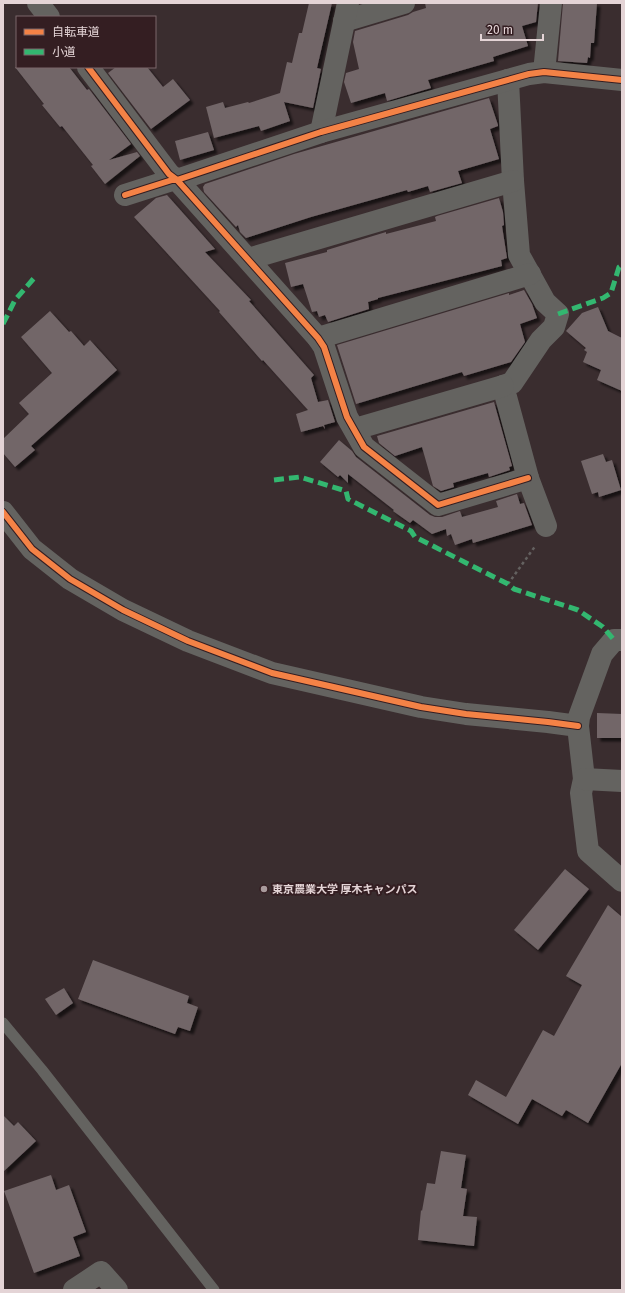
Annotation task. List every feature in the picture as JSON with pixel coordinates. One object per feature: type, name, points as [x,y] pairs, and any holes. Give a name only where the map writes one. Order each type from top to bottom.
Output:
[{"type":"street","points":[[38,3],[48,16]]},
{"type":"street","points":[[321,132],[346,12],[404,3]]},
{"type":"street","points":[[544,72],[551,3]]},
{"type":"street","points":[[89,68],[169,174],[177,180],[318,338],[324,347],[347,417],[364,447],[438,505],[528,478]]},
{"type":"street","points":[[125,195],[172,180],[177,180],[321,132],[529,74],[544,72],[622,80]]},
{"type":"street","points":[[355,429],[512,383],[541,340],[554,327],[558,314],[545,302],[519,255],[513,181],[508,80]]},
{"type":"street","points":[[248,259],[513,181]]},
{"type":"street","points":[[318,338],[530,274]]},
{"type":"street","points":[[503,386],[528,478],[546,526]]},
{"type":"street","points":[[3,512],[32,549],[70,578],[123,610],[188,642],[272,673],[421,707],[466,714],[578,726]]},
{"type":"street","points":[[622,640],[614,640],[602,654],[579,717],[578,726],[584,779],[581,793],[588,851],[622,881]]},
{"type":"street","points":[[584,779],[622,781]]},
{"type":"street","points":[[74,1290],[101,1272],[117,1290]]},
{"type":"lane","points":[[3,1023],[42,1070],[214,1290]]},
{"type":"path","points":[[508,584],[545,532],[546,526]]},
{"type":"building","points":[[309,3],[332,3],[317,68],[321,69],[313,108],[284,102],[290,121],[261,131],[259,126],[214,138],[206,107],[223,102],[225,108],[249,103],[280,93],[287,62],[292,63],[299,33],[302,33]]},
{"type":"building","points":[[425,3],[538,3],[536,22],[522,26],[528,46],[493,57],[494,61],[428,80],[431,88],[387,101],[385,93],[351,103],[344,82],[346,73],[359,69],[353,42],[355,31],[426,8]]},
{"type":"building","points":[[563,3],[597,3],[594,43],[591,43],[590,58],[588,57],[587,63],[558,61]]},
{"type":"building","points":[[15,67],[70,68],[87,90],[89,89],[131,144],[109,160],[137,152],[140,156],[105,184],[91,166],[93,165],[62,126],[60,127],[42,105],[44,104]]},
{"type":"building","points":[[115,68],[148,68],[163,87],[173,79],[190,100],[151,129],[108,73]]},
{"type":"building","points":[[489,98],[498,125],[490,129],[499,159],[458,171],[462,183],[430,192],[428,186],[408,192],[407,190],[311,217],[246,238],[240,232],[238,225],[236,227],[204,192],[203,187],[205,184],[294,154]]},
{"type":"building","points":[[208,132],[214,150],[180,160],[175,141]]},
{"type":"building","points":[[167,195],[215,249],[205,252],[251,300],[249,301],[314,375],[311,378],[318,402],[328,400],[335,422],[324,425],[325,429],[323,426],[301,432],[296,414],[308,410],[263,360],[262,361],[219,312],[220,311],[134,217],[156,198]]},
{"type":"building","points":[[499,198],[503,212],[504,225],[502,226],[507,258],[501,260],[502,266],[378,298],[368,302],[369,309],[328,322],[325,315],[319,317],[317,311],[312,312],[303,284],[291,287],[285,263],[327,252],[327,250],[386,232],[386,234],[436,221],[435,217],[437,216]]},
{"type":"building","points":[[524,290],[532,304],[537,318],[520,324],[525,342],[511,362],[464,376],[462,372],[356,404],[337,345],[509,293],[509,295]]},
{"type":"building","points":[[598,307],[608,331],[622,338],[622,391],[597,380],[601,370],[583,362],[587,352],[584,350],[586,348],[566,331],[582,313]]},
{"type":"building","points":[[50,311],[84,346],[90,340],[117,370],[31,446],[35,450],[15,467],[3,453],[3,439],[29,414],[19,403],[52,373],[21,337]]},
{"type":"building","points":[[494,402],[512,466],[509,467],[510,470],[489,477],[488,473],[453,483],[454,487],[441,491],[433,486],[422,447],[395,456],[379,443],[377,436]]},
{"type":"building","points":[[339,440],[352,451],[356,457],[430,515],[442,517],[460,511],[462,517],[498,507],[496,501],[517,494],[520,504],[524,503],[532,525],[473,543],[472,539],[455,545],[451,534],[447,536],[446,529],[432,534],[413,520],[410,523],[348,474],[348,483],[340,475],[338,477],[320,462]]},
{"type":"building","points":[[603,454],[606,462],[612,460],[621,490],[599,497],[598,492],[592,494],[581,461]]},
{"type":"building","points":[[597,713],[622,714],[622,738],[597,738]]},
{"type":"building","points":[[565,869],[589,889],[538,950],[514,930]]},
{"type":"building","points":[[608,905],[622,917],[622,1063],[588,1123],[566,1110],[562,1116],[532,1099],[518,1124],[468,1095],[476,1080],[506,1097],[543,1030],[554,1036],[582,985],[566,976]]},
{"type":"building","points":[[93,960],[189,996],[187,1003],[198,1007],[190,1031],[178,1027],[175,1034],[78,999]]},
{"type":"building","points":[[64,988],[73,1003],[56,1015],[45,999]]},
{"type":"building","points":[[3,1115],[14,1126],[18,1122],[36,1141],[3,1172]]},
{"type":"building","points":[[441,1151],[466,1155],[461,1188],[467,1189],[463,1216],[477,1217],[474,1246],[418,1240],[421,1210],[422,1211],[427,1183],[435,1184]]},
{"type":"building","points":[[51,1175],[56,1190],[69,1185],[86,1232],[73,1237],[80,1256],[34,1273],[4,1191]]},
{"type":"marked path","points":[[558,314],[603,298],[611,293],[619,267],[622,265]]},
{"type":"marked path","points":[[3,324],[15,300],[35,277]]},
{"type":"marked path","points":[[274,480],[300,477],[346,491],[348,499],[411,531],[415,537],[508,584],[514,589],[578,610],[603,627],[614,640]]},
{"type":"cycle path","points":[[89,68],[169,174],[177,180],[318,338],[324,347],[347,417],[364,447],[438,505],[528,478]]},
{"type":"cycle path","points":[[125,195],[172,180],[177,180],[321,132],[529,74],[544,72],[622,80]]},
{"type":"cycle path","points":[[3,512],[32,549],[70,579],[123,610],[188,641],[272,673],[421,707],[466,714],[578,726]]},
{"type":"place","name":"東京農業大学 厚木キャンパス","points":[[264,889]]}]
